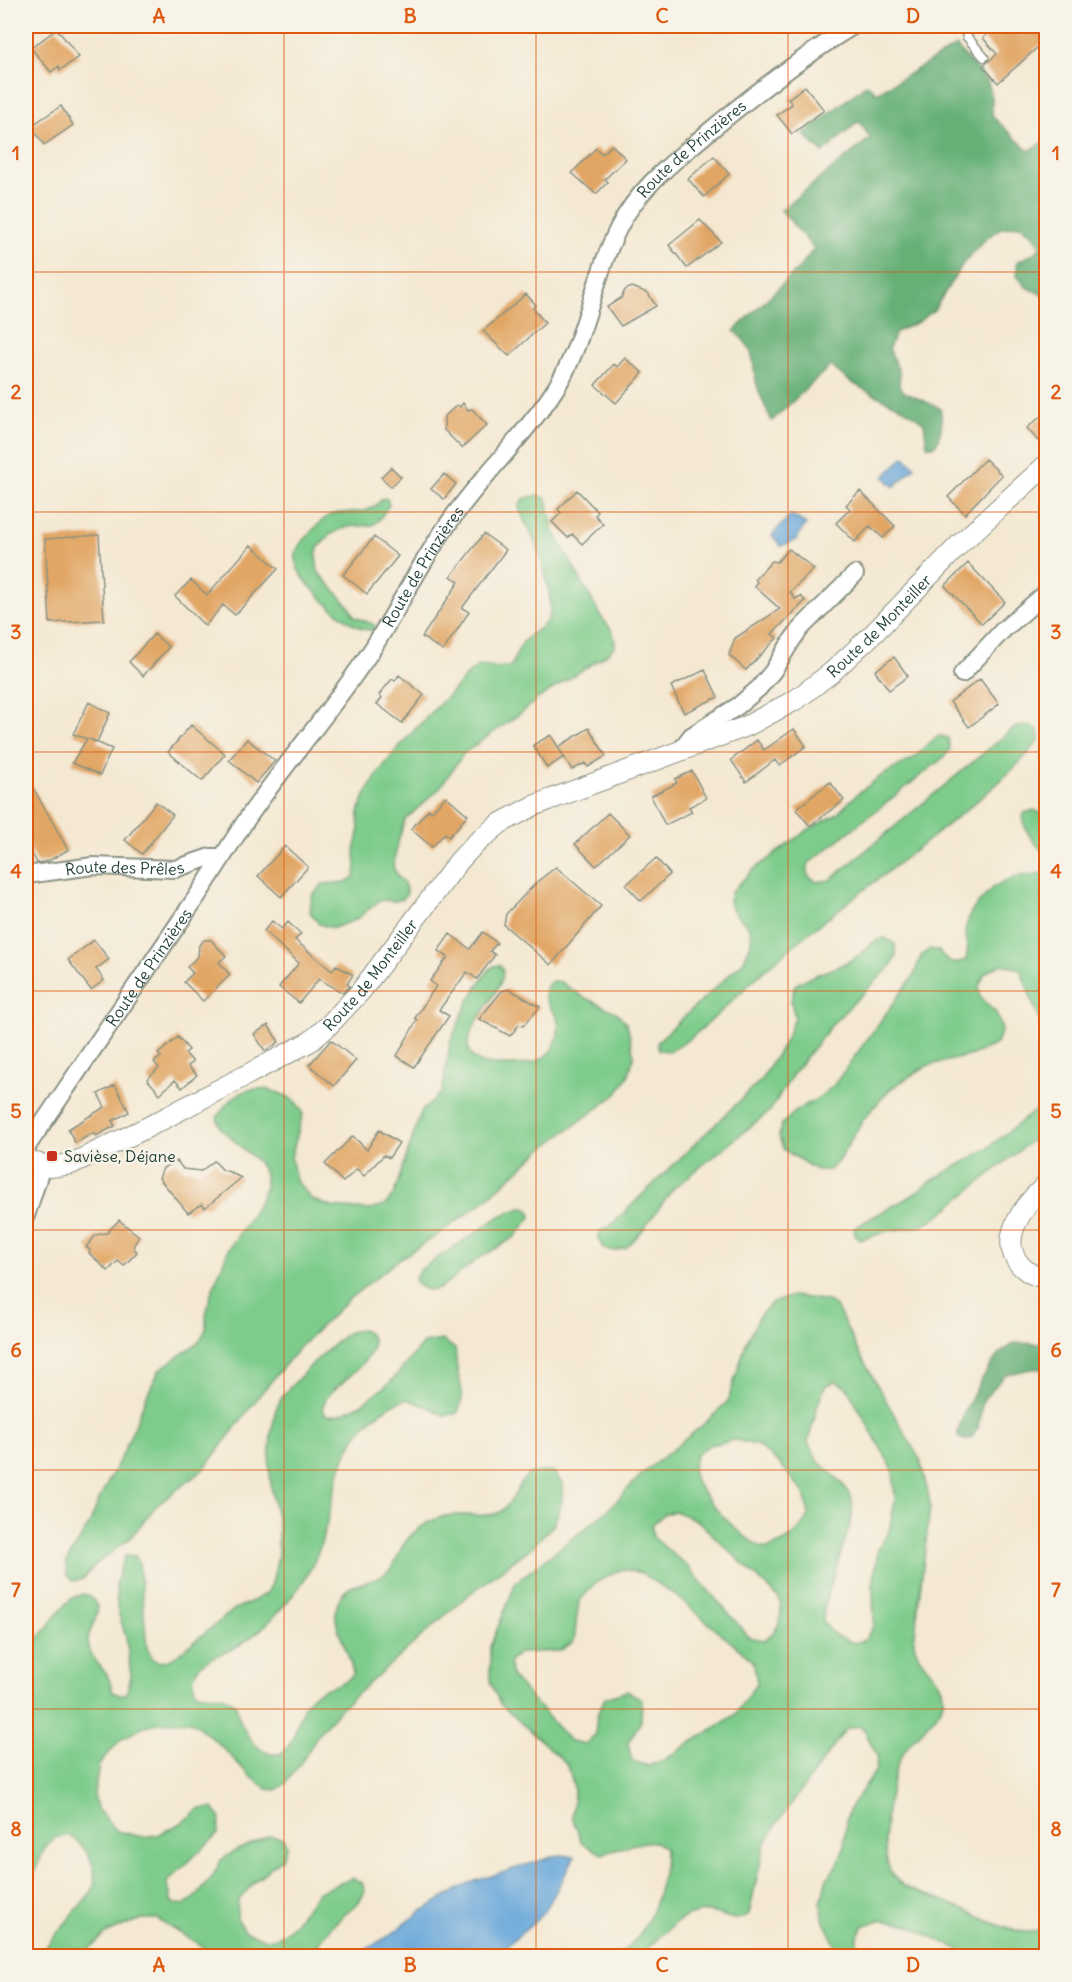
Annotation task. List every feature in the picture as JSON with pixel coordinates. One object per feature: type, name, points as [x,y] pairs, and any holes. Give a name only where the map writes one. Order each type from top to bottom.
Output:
[{"type":"street","name":"Route de Prinzières","points":[[26,1216],[31,1160],[36,1134],[262,798],[327,713],[371,650],[449,522],[539,412],[558,384],[579,342],[601,271],[615,236],[633,204],[658,175],[739,106],[795,63],[853,26]]},
{"type":"street","name":"Route de Monteiller","points":[[31,1160],[57,1167],[79,1160],[148,1127],[301,1047],[348,1006],[459,861],[484,835],[514,815],[533,806],[760,720],[797,699],[821,682],[874,633],[960,544],[1047,465]]},
{"type":"street","name":"Route de Monteiller","points":[[685,748],[691,736],[738,706],[759,687],[773,671],[801,628],[855,574]]},
{"type":"street","points":[[963,674],[1003,630],[1047,592]]},
{"type":"street","name":"Route des Prêles","points":[[26,875],[93,866],[175,869],[210,857],[222,857]]},
{"type":"street","points":[[1047,1185],[1028,1204],[1020,1216],[1011,1242],[1012,1252],[1024,1269],[1033,1275],[1047,1278]]},
{"type":"lane","points":[[964,26],[967,37],[984,57]]},
{"type":"green space","points":[[956,46],[988,82],[992,97],[992,116],[1029,151],[1040,144],[1046,136],[1046,292],[1043,295],[1026,287],[1017,276],[1017,262],[1036,252],[1040,246],[1033,235],[1021,225],[1001,228],[987,238],[964,262],[934,310],[918,322],[896,332],[889,348],[900,374],[899,385],[904,392],[940,408],[941,427],[935,446],[927,446],[924,423],[853,383],[831,365],[772,421],[757,386],[749,348],[734,331],[799,268],[814,249],[781,210],[870,138],[859,121],[823,153],[803,134],[867,84],[877,93]]},
{"type":"green space","points":[[539,495],[547,499],[553,530],[602,618],[612,631],[615,646],[606,655],[537,699],[524,711],[464,753],[439,789],[405,820],[393,866],[404,883],[407,893],[403,899],[380,900],[357,919],[334,928],[319,924],[310,912],[312,896],[323,884],[346,882],[354,877],[359,812],[367,791],[378,773],[408,737],[470,672],[478,666],[499,668],[511,666],[524,641],[548,619],[550,604],[544,570],[535,542],[519,508],[523,499]]},
{"type":"green space","points":[[384,498],[387,499],[389,505],[379,520],[373,525],[346,527],[331,534],[318,548],[316,555],[318,572],[348,605],[355,617],[375,625],[375,629],[367,630],[345,618],[321,598],[298,569],[296,555],[301,543],[328,516],[369,510]]},
{"type":"green space","points":[[1030,725],[1038,730],[1039,740],[993,788],[790,948],[696,1034],[676,1048],[668,1051],[659,1050],[658,1041],[743,962],[751,943],[751,933],[729,902],[731,892],[753,870],[809,829],[836,815],[856,795],[881,776],[914,758],[936,737],[948,738],[950,750],[943,758],[808,864],[808,876],[817,882],[830,880],[1014,728]]},
{"type":"green space","points":[[1034,810],[1046,816],[1046,856],[1024,825],[1024,813]]},
{"type":"green space","points":[[1046,869],[1046,1037],[1020,969],[1002,964],[985,973],[979,986],[980,997],[996,1013],[1002,1029],[997,1044],[972,1055],[926,1066],[890,1089],[863,1120],[839,1160],[830,1170],[816,1170],[783,1149],[779,1136],[782,1124],[798,1109],[817,1099],[834,1085],[914,975],[921,956],[930,949],[939,951],[950,962],[957,963],[966,960],[968,947],[965,930],[971,912],[993,887],[1014,877],[1042,873]]},
{"type":"green space","points":[[885,938],[895,944],[896,957],[890,967],[834,1022],[795,1071],[770,1111],[673,1189],[642,1231],[626,1248],[614,1251],[603,1248],[598,1238],[601,1230],[609,1227],[761,1080],[783,1045],[795,1018],[791,1001],[795,985],[848,962],[875,941]]},
{"type":"green space","points":[[498,965],[502,967],[502,977],[469,1038],[468,1049],[474,1058],[490,1064],[517,1065],[533,1062],[547,1055],[556,1043],[558,1020],[547,1003],[545,991],[552,981],[561,982],[583,997],[616,1012],[627,1024],[634,1056],[629,1074],[617,1094],[542,1149],[482,1203],[402,1257],[349,1299],[300,1347],[262,1392],[204,1469],[156,1506],[130,1538],[94,1566],[83,1579],[74,1581],[67,1575],[66,1562],[89,1525],[124,1451],[147,1395],[160,1369],[199,1342],[206,1329],[206,1315],[211,1294],[228,1250],[258,1205],[265,1188],[265,1174],[258,1162],[221,1129],[217,1118],[223,1109],[235,1096],[251,1089],[269,1090],[291,1099],[303,1113],[291,1158],[296,1180],[311,1199],[332,1207],[371,1210],[386,1204],[394,1194],[421,1112],[442,1092],[450,1043],[468,1002],[484,976],[492,967]]},
{"type":"green space","points":[[1046,1102],[1046,1129],[933,1220],[921,1226],[888,1231],[860,1240],[856,1236],[854,1229],[985,1150]]},
{"type":"green space","points":[[524,1207],[530,1211],[531,1217],[515,1237],[478,1259],[439,1289],[427,1290],[417,1285],[415,1277],[421,1269],[502,1215]]},
{"type":"green space","points":[[792,1296],[823,1300],[837,1308],[858,1351],[920,1460],[929,1497],[930,1508],[914,1642],[920,1657],[940,1684],[943,1701],[937,1714],[906,1748],[897,1766],[889,1797],[885,1833],[885,1849],[892,1874],[909,1889],[944,1901],[1009,1929],[1031,1932],[1046,1929],[1046,1956],[964,1956],[958,1949],[903,1923],[879,1920],[863,1926],[857,1938],[857,1950],[848,1955],[839,1952],[824,1922],[821,1904],[826,1880],[838,1864],[844,1847],[846,1820],[850,1808],[876,1770],[877,1756],[864,1729],[858,1726],[846,1729],[778,1822],[764,1846],[749,1914],[736,1919],[709,1912],[690,1915],[670,1927],[639,1956],[616,1956],[638,1937],[651,1914],[661,1882],[665,1849],[655,1842],[635,1844],[602,1854],[582,1843],[572,1817],[574,1789],[568,1765],[500,1704],[490,1681],[490,1647],[516,1582],[606,1512],[642,1474],[704,1424],[728,1401],[746,1343],[760,1315],[772,1303]],"holes":[[[836,1381],[847,1388],[893,1470],[895,1500],[889,1532],[878,1549],[873,1583],[874,1625],[865,1640],[854,1643],[836,1636],[823,1623],[824,1608],[852,1518],[852,1499],[842,1483],[817,1460],[808,1442],[825,1386]],[[735,1440],[757,1445],[780,1464],[804,1493],[809,1514],[796,1533],[782,1543],[767,1548],[748,1539],[724,1517],[703,1492],[693,1473],[696,1455],[709,1445]],[[675,1511],[698,1521],[779,1598],[780,1622],[770,1636],[764,1640],[749,1637],[688,1567],[653,1537],[652,1525],[664,1514]],[[622,1569],[642,1573],[679,1598],[753,1661],[757,1682],[735,1715],[664,1760],[649,1766],[632,1761],[628,1743],[641,1721],[642,1699],[627,1691],[605,1698],[597,1715],[595,1735],[585,1744],[570,1741],[512,1677],[509,1661],[519,1653],[560,1651],[574,1641],[579,1601],[597,1582]]]},
{"type":"green space","points":[[362,1330],[371,1337],[373,1345],[370,1354],[327,1397],[322,1409],[326,1415],[350,1410],[368,1399],[393,1379],[423,1343],[443,1340],[455,1349],[462,1391],[460,1407],[457,1413],[445,1416],[406,1399],[377,1415],[357,1435],[345,1458],[336,1484],[323,1538],[313,1565],[297,1590],[263,1627],[238,1646],[209,1659],[198,1668],[194,1682],[197,1693],[222,1696],[235,1703],[242,1726],[255,1744],[268,1753],[275,1755],[282,1753],[293,1737],[303,1708],[309,1699],[353,1675],[336,1616],[336,1609],[344,1592],[356,1585],[378,1578],[388,1571],[405,1542],[414,1533],[424,1525],[448,1515],[487,1515],[500,1512],[528,1475],[542,1471],[554,1472],[563,1485],[562,1502],[554,1524],[532,1547],[466,1597],[340,1709],[318,1734],[286,1783],[276,1790],[267,1789],[250,1776],[219,1744],[191,1721],[147,1725],[120,1740],[99,1765],[94,1794],[97,1809],[117,1831],[142,1837],[158,1835],[181,1823],[199,1809],[213,1808],[220,1819],[218,1834],[167,1882],[172,1903],[185,1905],[193,1900],[213,1876],[221,1860],[235,1851],[270,1836],[283,1838],[287,1846],[282,1858],[255,1881],[238,1901],[237,1918],[245,1931],[266,1940],[277,1938],[295,1923],[318,1892],[353,1878],[362,1882],[365,1892],[359,1902],[332,1926],[309,1956],[218,1956],[157,1919],[142,1919],[106,1934],[81,1956],[38,1956],[93,1890],[94,1874],[90,1859],[75,1840],[68,1835],[54,1838],[45,1848],[26,1892],[26,1651],[69,1601],[83,1594],[89,1596],[97,1607],[88,1638],[91,1653],[107,1675],[113,1692],[120,1695],[126,1694],[131,1676],[126,1637],[117,1608],[116,1583],[124,1557],[128,1555],[135,1556],[139,1563],[147,1647],[153,1659],[160,1662],[172,1659],[235,1609],[267,1593],[272,1583],[278,1556],[278,1523],[269,1465],[271,1434],[276,1409],[283,1395],[314,1362],[348,1332]]},
{"type":"green space","points":[[1014,1343],[1046,1344],[1046,1369],[1031,1369],[1005,1375],[983,1400],[978,1428],[972,1437],[964,1440],[958,1437],[962,1419],[980,1382],[999,1354]]},
{"type":"water","points":[[904,456],[915,467],[894,487],[884,477]]},
{"type":"water","points":[[791,515],[806,524],[796,540],[781,546],[772,535]]},
{"type":"water","points":[[558,1855],[575,1856],[551,1900],[537,1920],[497,1956],[353,1956],[389,1936],[420,1912],[469,1883]]},
{"type":"building","points":[[997,26],[1011,26],[1019,35],[1029,26],[1043,26],[1047,30],[1047,39],[998,83],[983,66],[997,54],[983,38]]},
{"type":"building","points":[[57,29],[79,57],[60,70],[59,66],[51,72],[31,48]]},
{"type":"building","points":[[805,86],[824,110],[792,134],[777,115],[792,104],[788,99]]},
{"type":"building","points":[[61,106],[73,125],[44,145],[31,126]]},
{"type":"building","points":[[612,145],[626,159],[605,179],[608,182],[596,194],[572,173],[596,148],[602,154]]},
{"type":"building","points":[[714,156],[729,174],[704,197],[688,179]]},
{"type":"building","points":[[700,220],[721,242],[687,268],[669,245]]},
{"type":"building","points":[[632,287],[648,293],[656,306],[621,326],[607,307],[621,298],[625,290]]},
{"type":"building","points":[[526,294],[536,305],[533,308],[545,323],[509,356],[483,331]]},
{"type":"building","points":[[625,358],[643,373],[616,403],[595,385],[614,364],[617,367]]},
{"type":"building","points":[[463,403],[487,425],[462,448],[444,430],[444,417],[457,405],[460,407]]},
{"type":"building","points":[[1040,417],[1047,425],[1047,433],[1038,441],[1027,428]]},
{"type":"building","points":[[985,459],[1002,475],[965,514],[948,497]]},
{"type":"building","points":[[391,467],[401,477],[391,487],[381,477]]},
{"type":"building","points":[[444,474],[456,484],[444,499],[431,489]]},
{"type":"building","points":[[577,490],[598,512],[595,515],[603,524],[582,544],[572,534],[568,538],[552,522],[561,513],[558,509]]},
{"type":"building","points":[[860,491],[895,526],[883,538],[870,526],[855,542],[836,523],[850,509],[846,505]]},
{"type":"building","points":[[484,534],[506,550],[462,608],[469,612],[443,651],[422,637],[459,582],[451,576]]},
{"type":"building","points":[[99,535],[104,620],[50,623],[45,539]]},
{"type":"building","points":[[374,537],[398,556],[367,594],[343,575]]},
{"type":"building","points":[[251,545],[278,569],[235,615],[223,605],[205,626],[175,596],[191,580],[207,595]]},
{"type":"building","points":[[789,549],[814,569],[790,592],[795,599],[801,596],[805,601],[772,634],[777,638],[746,670],[729,655],[735,638],[780,609],[754,586],[757,582],[755,579],[772,561],[777,562]]},
{"type":"building","points":[[968,563],[1005,602],[982,624],[945,586]]},
{"type":"building","points":[[154,634],[169,647],[143,676],[129,662]]},
{"type":"building","points":[[894,657],[908,676],[889,690],[875,671]]},
{"type":"building","points":[[705,670],[718,697],[684,713],[671,686]]},
{"type":"building","points":[[399,675],[424,695],[402,723],[377,704],[382,698],[379,695],[392,679],[395,681]]},
{"type":"building","points":[[980,679],[999,704],[969,727],[950,702]]},
{"type":"building","points":[[89,702],[110,713],[97,742],[89,739],[112,749],[100,775],[72,763],[87,739],[73,734]]},
{"type":"building","points":[[191,725],[225,754],[202,781],[168,752]]},
{"type":"building","points":[[589,728],[606,756],[588,767],[585,763],[572,770],[558,747]]},
{"type":"building","points":[[794,729],[806,746],[779,766],[775,760],[746,782],[731,760],[757,740],[764,750]]},
{"type":"building","points":[[551,735],[564,757],[547,768],[533,745]]},
{"type":"building","points":[[247,739],[275,761],[256,783],[229,760]]},
{"type":"building","points":[[692,771],[706,798],[689,807],[692,812],[665,825],[651,796],[677,783],[675,779]]},
{"type":"building","points":[[26,775],[68,850],[48,861],[37,863],[26,842]]},
{"type":"building","points":[[830,782],[844,800],[810,826],[796,809]]},
{"type":"building","points":[[446,796],[468,815],[449,837],[445,833],[432,847],[411,829],[429,809],[431,812]]},
{"type":"building","points":[[156,802],[173,815],[142,854],[125,840]]},
{"type":"building","points":[[608,813],[630,835],[596,866],[575,844]]},
{"type":"building","points":[[285,846],[308,867],[281,897],[258,876]]},
{"type":"building","points":[[656,858],[670,874],[641,901],[626,885]]},
{"type":"building","points":[[556,867],[601,906],[551,965],[504,925],[506,914],[538,881]]},
{"type":"building","points":[[272,921],[282,929],[288,922],[301,934],[295,940],[332,971],[336,965],[353,975],[347,984],[350,986],[343,993],[319,979],[299,1003],[279,987],[299,963],[264,931]]},
{"type":"building","points":[[483,932],[497,943],[490,951],[495,955],[477,979],[467,972],[439,1010],[449,1016],[414,1067],[397,1056],[417,1020],[415,1018],[436,986],[430,981],[448,957],[438,951],[450,934],[470,949]]},
{"type":"building","points":[[94,940],[109,959],[96,969],[104,980],[91,990],[68,960]]},
{"type":"building","points":[[204,940],[211,940],[226,956],[219,962],[230,975],[203,1001],[184,982],[193,973],[187,967],[198,956],[199,945]]},
{"type":"building","points":[[509,989],[540,1007],[523,1026],[519,1025],[510,1036],[479,1019],[502,991]]},
{"type":"building","points":[[268,1025],[279,1042],[265,1051],[254,1034]]},
{"type":"building","points":[[178,1037],[189,1050],[185,1053],[193,1062],[188,1066],[197,1075],[182,1088],[175,1080],[160,1094],[147,1079],[159,1068],[154,1062],[161,1057],[158,1054]]},
{"type":"building","points":[[331,1040],[356,1060],[334,1086],[309,1065]]},
{"type":"building","points":[[115,1085],[129,1112],[112,1121],[115,1126],[75,1143],[68,1129],[105,1107],[98,1094]]},
{"type":"building","points":[[379,1130],[399,1143],[389,1158],[384,1155],[364,1176],[357,1169],[343,1182],[325,1164],[353,1136],[367,1150]]},
{"type":"building","points":[[177,1161],[183,1169],[201,1171],[214,1161],[223,1170],[241,1178],[205,1208],[202,1204],[188,1213],[159,1178],[163,1168]]},
{"type":"building","points":[[119,1220],[139,1236],[133,1247],[137,1252],[124,1266],[118,1261],[108,1271],[89,1253],[90,1250],[86,1247],[96,1235],[107,1233]]},
{"type":"place","name":"Savièse, Déjane","points":[[52,1156]]}]
